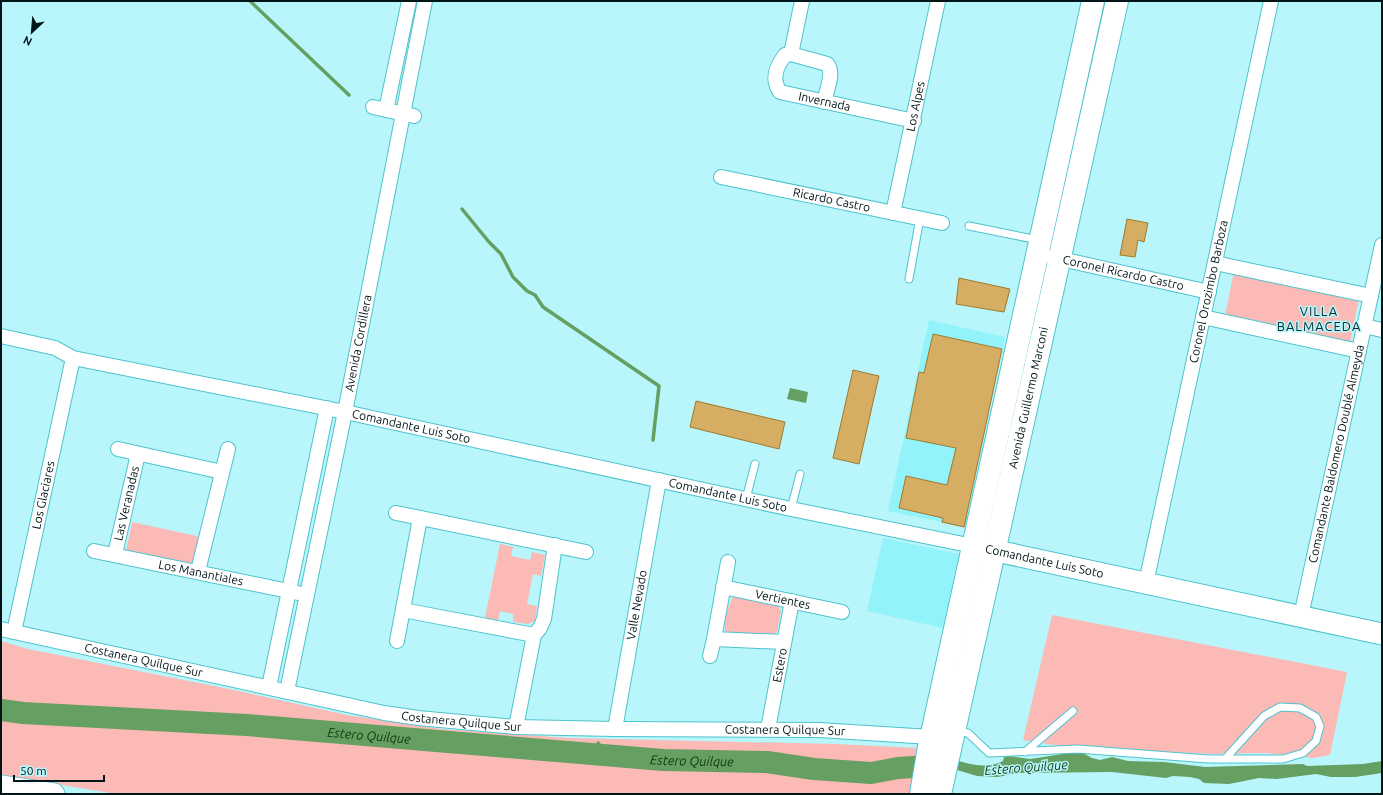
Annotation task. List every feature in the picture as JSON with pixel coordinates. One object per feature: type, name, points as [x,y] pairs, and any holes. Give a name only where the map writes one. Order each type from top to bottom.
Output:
[{"type":"main road","name":"Avenida Guillermo Marconi","points":[[984,548],[1039,247],[1093,1]]},
{"type":"main road","name":"Avenida Guillermo Marconi","points":[[932,786],[984,548],[1059,258],[1117,1]]},
{"type":"street","points":[[408,114],[379,108],[409,1]]},
{"type":"street","name":"Avenida Cordillera","points":[[287,691],[408,114],[425,1]]},
{"type":"street","points":[[802,1],[791,54],[826,64],[830,67],[831,73],[824,102]]},
{"type":"street","name":"Los Alpes","points":[[893,212],[914,121],[938,1]]},
{"type":"street","name":"Coronel Orozimbo Barboza","points":[[1146,583],[1271,1]]},
{"type":"street","name":"Invernada","points":[[791,54],[785,55],[776,69],[776,85],[780,92],[914,121]]},
{"type":"street","name":"Ricardo Castro","points":[[721,177],[942,223]]},
{"type":"street","name":"Comandante Baldomero Doublé Almeyda","points":[[1301,616],[1382,245]]},
{"type":"street","name":"Coronel Ricardo Castro","points":[[1039,247],[1059,258],[1209,292]]},
{"type":"street","points":[[1215,263],[1371,296]]},
{"type":"street","points":[[1204,317],[1359,351]]},
{"type":"street","points":[[1364,326],[1382,330]]},
{"type":"street","points":[[1,336],[55,348],[73,358]]},
{"type":"street","name":"Comandante Luis Soto","points":[[73,358],[327,408],[791,509],[984,548],[1382,634]]},
{"type":"street","name":"Los Glaciares","points":[[8,631],[73,358]]},
{"type":"street","points":[[269,687],[327,408]]},
{"type":"street","name":"Las Veranadas","points":[[118,449],[222,472]]},
{"type":"street","points":[[198,572],[228,449]]},
{"type":"street","name":"Las Veranadas","points":[[115,554],[138,454]]},
{"type":"street","name":"Valle Nevado","points":[[615,730],[659,480]]},
{"type":"street","points":[[396,513],[586,552]]},
{"type":"street","points":[[397,641],[420,518]]},
{"type":"street","points":[[516,727],[534,634],[540,628],[544,619],[554,545]]},
{"type":"street","name":"Los Manantiales","points":[[94,551],[115,554],[308,595]]},
{"type":"street","points":[[710,656],[728,562]]},
{"type":"street","name":"Vertientes","points":[[723,587],[842,612]]},
{"type":"street","name":"Estero","points":[[768,730],[792,601]]},
{"type":"street","points":[[402,610],[534,634]]},
{"type":"street","name":"Costanera Quilque Sur","points":[[8,631],[404,716],[516,727],[615,730],[820,730],[941,741]]},
{"type":"street","points":[[714,639],[784,642]]},
{"type":"street","points":[[1,786],[54,794]]},
{"type":"lane","points":[[909,279],[920,218]]},
{"type":"lane","points":[[969,226],[1039,247]]},
{"type":"lane","points":[[746,499],[755,464]]},
{"type":"lane","points":[[791,509],[800,474]]},
{"type":"lane","points":[[941,741],[968,733],[989,752],[1025,752],[1078,749],[1224,759],[1283,759],[1304,753],[1316,741],[1320,726],[1316,717],[1300,708],[1280,707],[1264,716],[1224,759]]},
{"type":"lane","points":[[1025,752],[1073,711]]},
{"type":"shaded area","points":[[1234,271],[1359,298],[1350,343],[1225,316]]},
{"type":"shaded area","points":[[929,320],[1005,337],[965,527],[888,511]]},
{"type":"shaded area","points":[[132,522],[201,537],[195,567],[126,551]]},
{"type":"shaded area","points":[[883,538],[959,554],[943,628],[867,611]]},
{"type":"shaded area","points":[[500,544],[513,547],[511,556],[530,560],[532,552],[545,555],[541,576],[533,574],[527,604],[537,606],[535,621],[528,624],[513,622],[513,614],[500,611],[498,621],[485,618]]},
{"type":"shaded area","points":[[733,596],[778,606],[781,611],[777,632],[770,635],[726,634],[725,620]]},
{"type":"shaded area","points":[[1052,615],[1347,672],[1330,755],[1314,758],[1265,753],[1211,754],[1061,746],[1023,740]]},
{"type":"shaded area","points":[[1,641],[28,649],[234,690],[347,715],[441,729],[568,738],[836,744],[917,748],[911,794],[117,794],[1,775]]},
{"type":"water","points":[[790,388],[808,392],[806,403],[787,399]]},
{"type":"water","points":[[1076,752],[1083,753],[1100,760],[1112,757],[1128,761],[1164,762],[1205,767],[1303,764],[1307,766],[1363,764],[1382,761],[1382,773],[1355,777],[1331,777],[1316,774],[1277,779],[1259,778],[1229,784],[1204,783],[1199,779],[1190,777],[1173,776],[1166,778],[1112,772],[1016,773],[998,777],[977,776],[957,770],[948,773],[958,761],[986,766],[1003,761],[1004,757],[1010,756],[1030,759]]},
{"type":"building","points":[[1127,219],[1148,223],[1144,242],[1138,240],[1135,257],[1120,255]]},
{"type":"building","points":[[959,278],[1010,289],[1004,312],[956,304]]},
{"type":"building","points":[[933,334],[1002,349],[964,527],[942,522],[943,518],[899,508],[906,476],[947,485],[956,448],[906,438],[919,372],[924,373]]},
{"type":"building","points":[[853,370],[879,376],[859,464],[833,458]]},
{"type":"building","points":[[696,401],[785,422],[779,449],[690,427]]},
{"type":"waterway","points":[[250,1],[349,95]]},
{"type":"waterway","points":[[462,209],[489,242],[501,254],[513,277],[527,291],[535,295],[543,307],[659,386],[653,440]]},
{"type":"waterway","name":"Estero Quilque","points":[[1,710],[23,713],[247,725],[663,760],[767,762],[814,769],[871,773],[898,768],[945,765]]},
{"type":"waterway","points":[[598,743],[606,755]]},
{"type":"district","name":"VILLA BALMACEDA","points":[[1319,318]]}]
